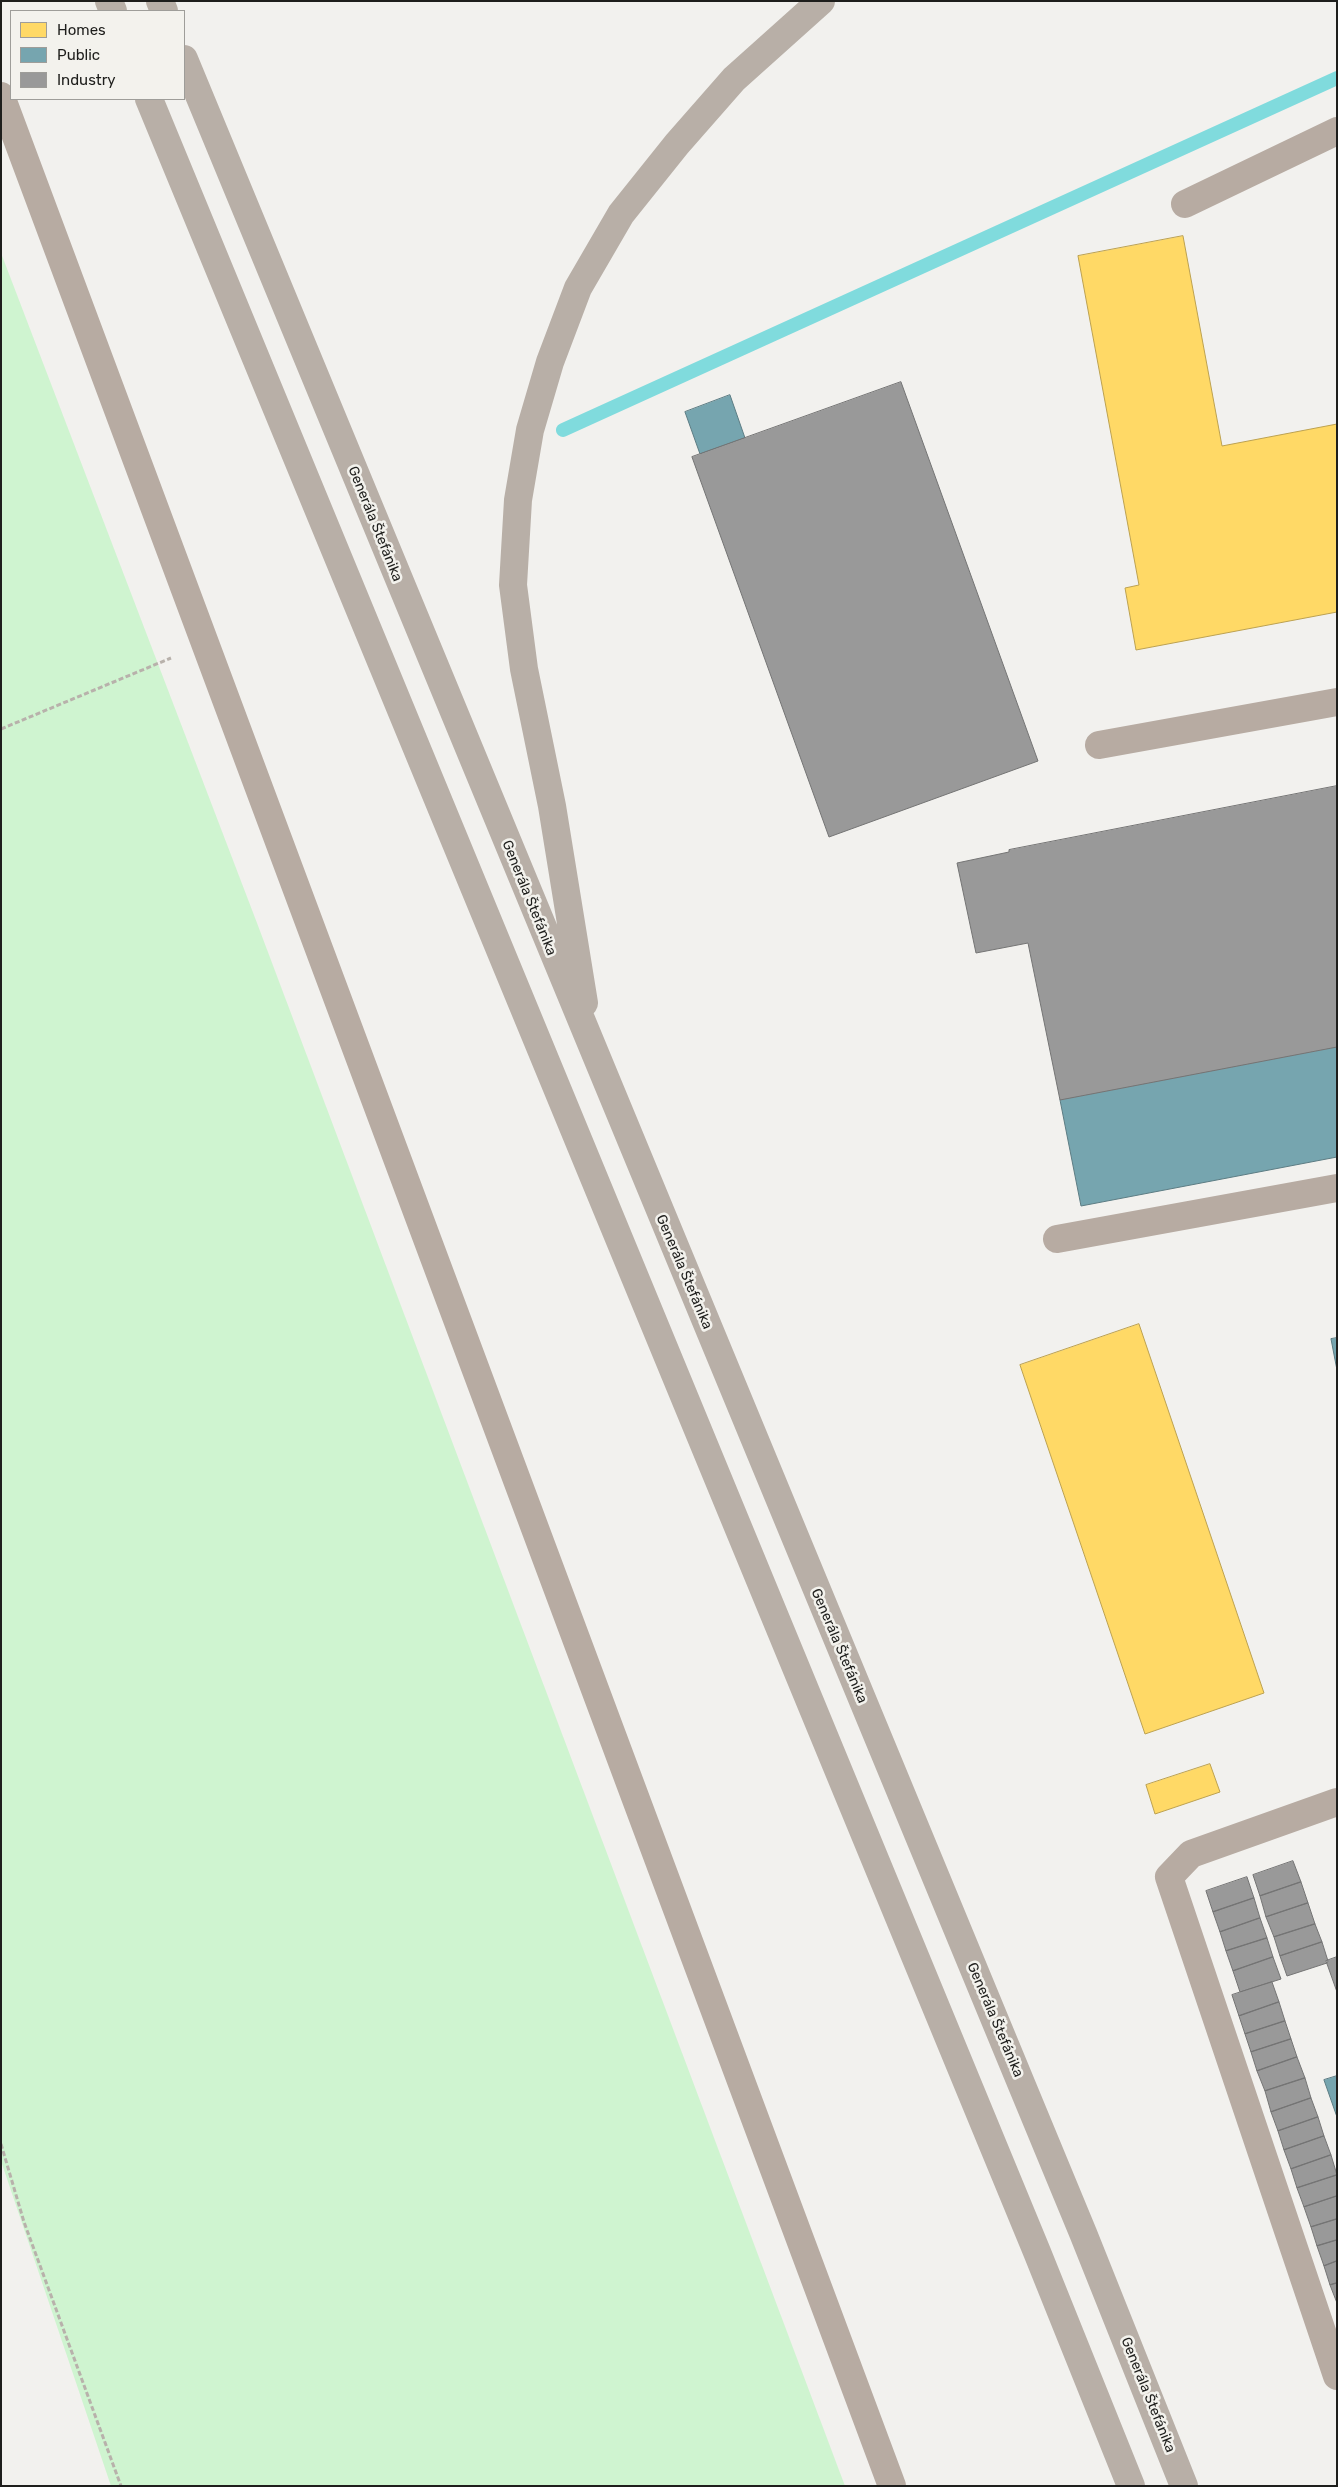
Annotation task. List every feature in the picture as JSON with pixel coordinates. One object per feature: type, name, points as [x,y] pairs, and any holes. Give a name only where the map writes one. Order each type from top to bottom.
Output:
[{"type":"main road","points":[[592,1050],[552,806],[524,669],[513,585],[518,500],[530,430],[550,362],[578,288],[621,214],[677,144],[734,80],[821,1]]},
{"type":"main road","name":"Generála Štefánika","points":[[185,61],[592,1050],[1079,2224],[1184,2486]]},
{"type":"main road","points":[[149,100],[1037,2252],[1130,2486]]},
{"type":"lane","points":[[1,96],[892,2486]]},
{"type":"lane","points":[[1185,204],[1337,131]]},
{"type":"lane","points":[[1099,746],[1337,702]]},
{"type":"lane","points":[[1057,1239],[1337,1188]]},
{"type":"lane","points":[[1337,1802],[1191,1854],[1169,1877],[1337,2376]]},
{"type":"path","points":[[1,729],[204,644]]},
{"type":"path","points":[[1,2144],[24,2222],[121,2486]]},
{"type":"green space","points":[[1,253],[257,923],[845,2486],[111,2486],[1,2161]]},
{"type":"building: Homes","points":[[1183,236],[1222,446],[1337,424],[1337,612],[1136,650],[1125,588],[1139,585],[1078,256]]},
{"type":"building: Homes","points":[[1139,1324],[1264,1693],[1145,1734],[1020,1365]]},
{"type":"building: Homes","points":[[1210,1764],[1220,1792],[1155,1814],[1146,1785]]},
{"type":"building: Public","points":[[730,395],[745,438],[700,454],[685,412]]},
{"type":"building: Public","points":[[1337,1047],[1337,1157],[1081,1206],[1060,1100]]},
{"type":"building: Public","points":[[1337,1338],[1337,1370],[1331,1339]]},
{"type":"building: Public","points":[[1337,2076],[1337,2117],[1324,2080]]},
{"type":"building: Industry","points":[[901,382],[1038,761],[829,837],[692,457]]},
{"type":"building: Industry","points":[[1337,786],[1337,1047],[1060,1100],[1028,943],[976,953],[957,863],[1009,852],[1009,850]]},
{"type":"building: Industry","points":[[1293,1861],[1301,1882],[1260,1896],[1253,1875]]},
{"type":"building: Industry","points":[[1247,1877],[1254,1898],[1213,1912],[1206,1891]]},
{"type":"building: Industry","points":[[1301,1882],[1308,1903],[1266,1917],[1260,1896]]},
{"type":"building: Industry","points":[[1254,1898],[1260,1918],[1220,1932],[1213,1912]]},
{"type":"building: Industry","points":[[1308,1903],[1315,1924],[1274,1937],[1266,1917]]},
{"type":"building: Industry","points":[[1260,1918],[1267,1938],[1226,1951],[1220,1932]]},
{"type":"building: Industry","points":[[1315,1924],[1322,1942],[1280,1956],[1274,1937]]},
{"type":"building: Industry","points":[[1267,1938],[1273,1957],[1233,1971],[1226,1951]]},
{"type":"building: Industry","points":[[1322,1942],[1327,1963],[1287,1976],[1280,1956]]},
{"type":"building: Industry","points":[[1273,1957],[1281,1979],[1240,1992],[1233,1971]]},
{"type":"building: Industry","points":[[1337,1957],[1337,1992],[1326,1961]]},
{"type":"building: Industry","points":[[1272,1982],[1279,2002],[1239,2016],[1232,1995]]},
{"type":"building: Industry","points":[[1279,2002],[1285,2021],[1245,2034],[1239,2016]]},
{"type":"building: Industry","points":[[1285,2021],[1291,2039],[1251,2052],[1245,2034]]},
{"type":"building: Industry","points":[[1291,2039],[1297,2057],[1257,2071],[1251,2052]]},
{"type":"building: Industry","points":[[1297,2057],[1305,2078],[1265,2091],[1257,2071]]},
{"type":"building: Industry","points":[[1305,2078],[1311,2098],[1271,2112],[1265,2091]]},
{"type":"building: Industry","points":[[1311,2098],[1318,2117],[1278,2131],[1271,2112]]},
{"type":"building: Industry","points":[[1318,2117],[1324,2136],[1284,2150],[1278,2131]]},
{"type":"building: Industry","points":[[1324,2136],[1331,2155],[1291,2169],[1284,2150]]},
{"type":"building: Industry","points":[[1331,2155],[1337,2175],[1297,2188],[1291,2169]]},
{"type":"building: Industry","points":[[1337,2175],[1337,2196],[1304,2207],[1297,2188]]},
{"type":"building: Industry","points":[[1337,2196],[1337,2219],[1311,2227],[1304,2207]]},
{"type":"building: Industry","points":[[1337,2219],[1337,2240],[1317,2246],[1311,2227]]},
{"type":"building: Industry","points":[[1337,2240],[1337,2261],[1324,2266],[1317,2246]]},
{"type":"building: Industry","points":[[1337,2261],[1337,2283],[1330,2285],[1324,2266]]},
{"type":"building: Industry","points":[[1337,2283],[1337,2303],[1330,2285]]},
{"type":"waterway","points":[[563,430],[1337,78]]}]
